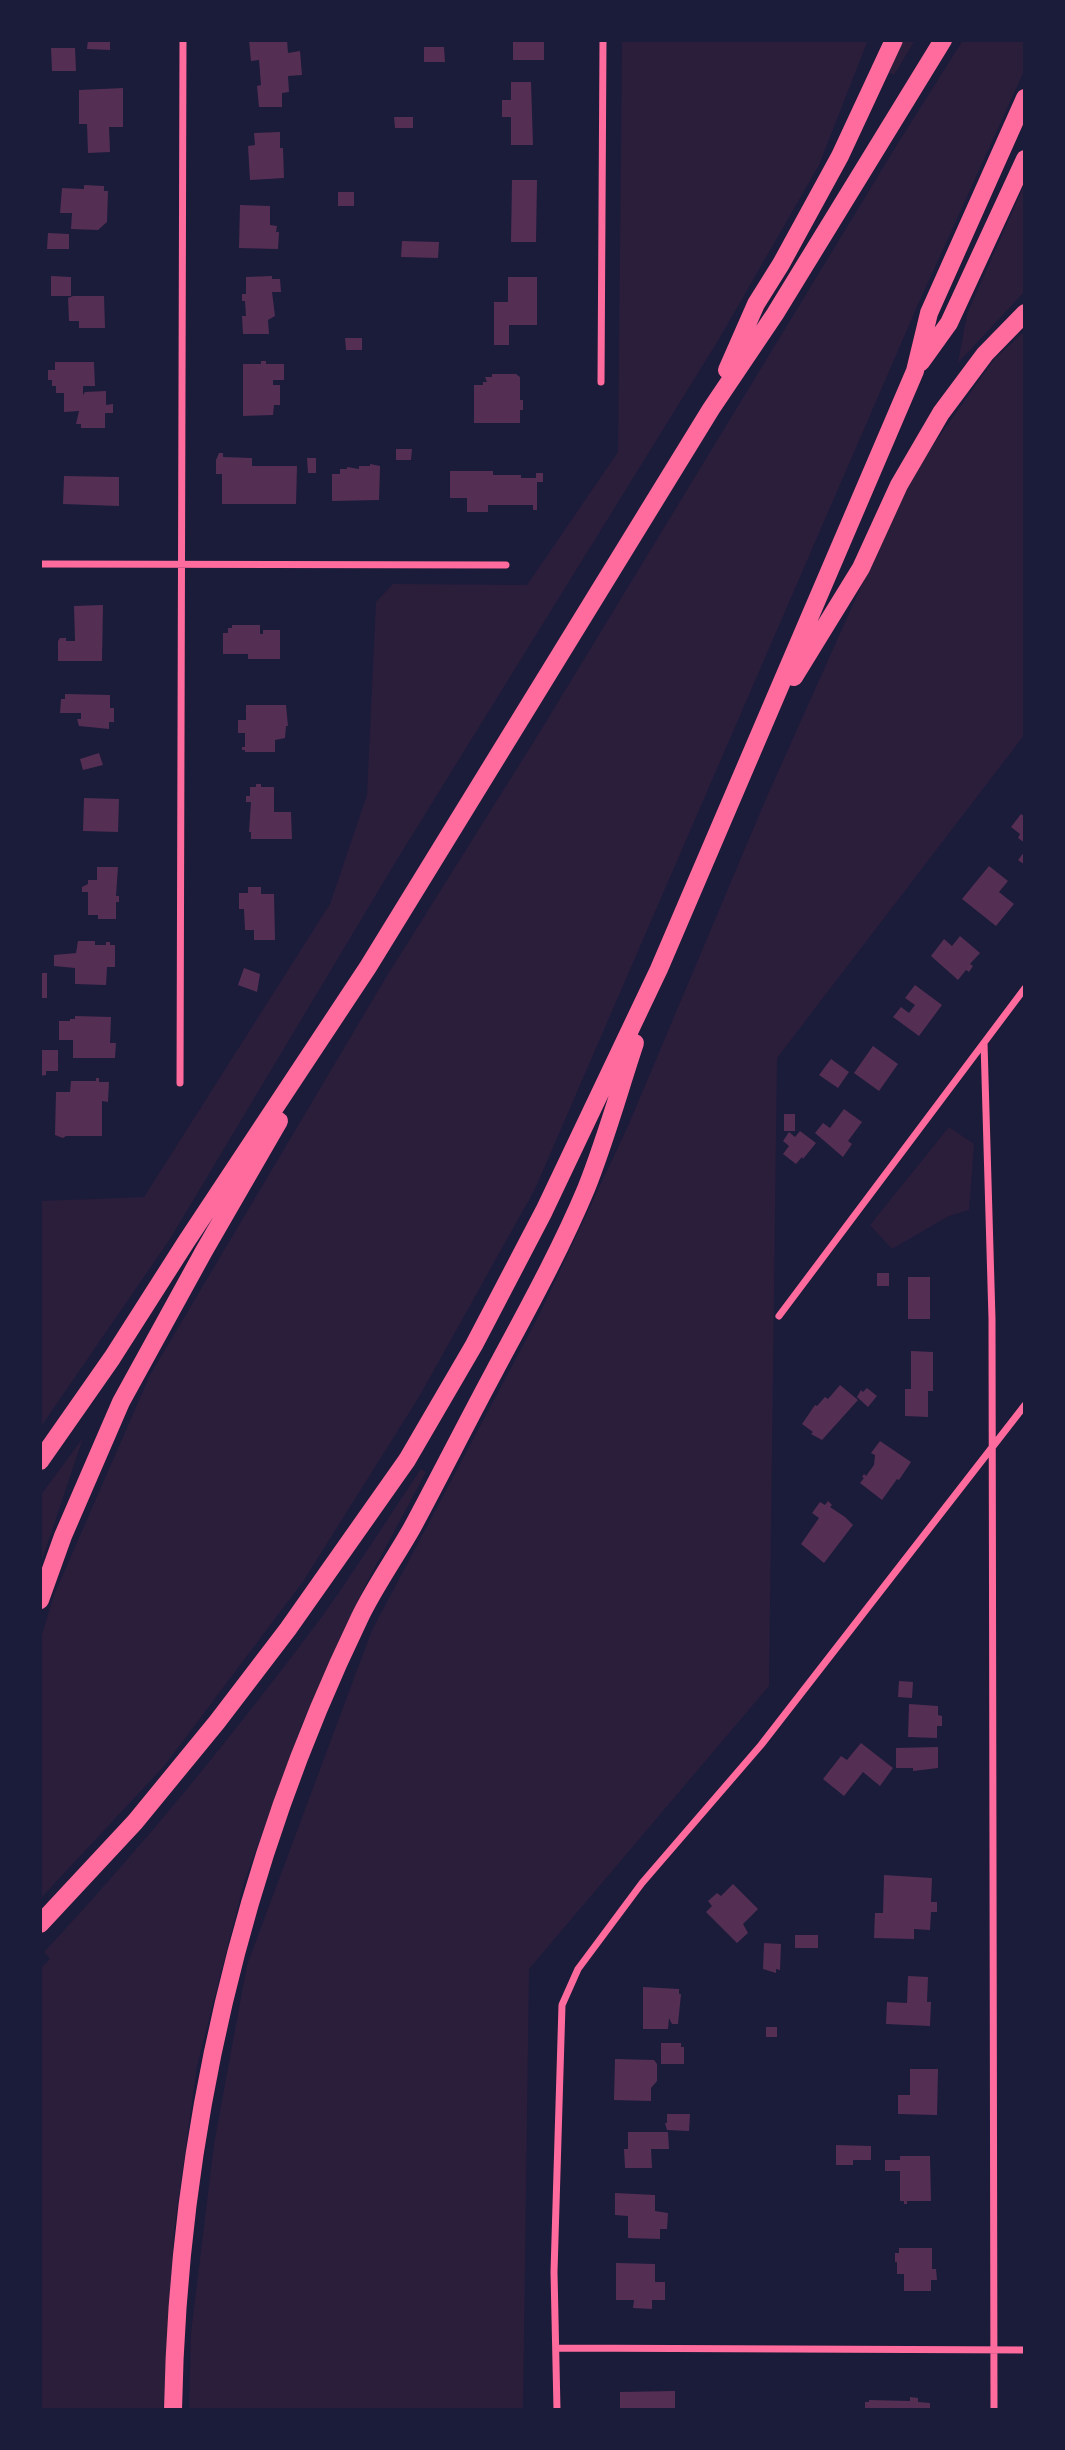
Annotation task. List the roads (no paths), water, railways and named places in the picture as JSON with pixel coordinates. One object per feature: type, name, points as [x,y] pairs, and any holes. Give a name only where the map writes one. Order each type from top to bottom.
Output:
[{"type":"highway","points":[[711,409],[755,304],[781,264],[840,156],[894,40]]},
{"type":"highway","points":[[40,1600],[63,1536],[121,1402],[204,1251],[368,967],[711,409],[775,314],[943,40]]},
{"type":"highway","points":[[40,1924],[135,1822],[217,1722],[288,1629],[407,1460],[510,1279],[659,970],[915,371],[929,313],[1025,98]]},
{"type":"highway","points":[[915,371],[949,323],[1025,159]]},
{"type":"highway","points":[[762,730],[861,568],[899,485],[941,413],[976,364],[1025,313]]},
{"type":"highway","points":[[40,1461],[112,1358],[368,967]]},
{"type":"highway","points":[[173,2410],[175,2325],[188,2200],[206,2082],[235,1953],[271,1836],[313,1720],[362,1613],[411,1530],[511,1340],[587,1187],[659,970]]},
{"type":"street","points":[[180,1083],[183,40]]},
{"type":"street","points":[[601,382],[603,40]]},
{"type":"street","points":[[40,564],[506,565]]},
{"type":"street","points":[[779,1316],[1025,988]]},
{"type":"street","points":[[984,1043],[993,1448],[994,2410]]},
{"type":"street","points":[[557,2410],[554,2272],[562,2005],[578,1969],[642,1883],[761,1745],[1025,1405]]},
{"type":"street","points":[[557,2348],[1025,2350]]}]
